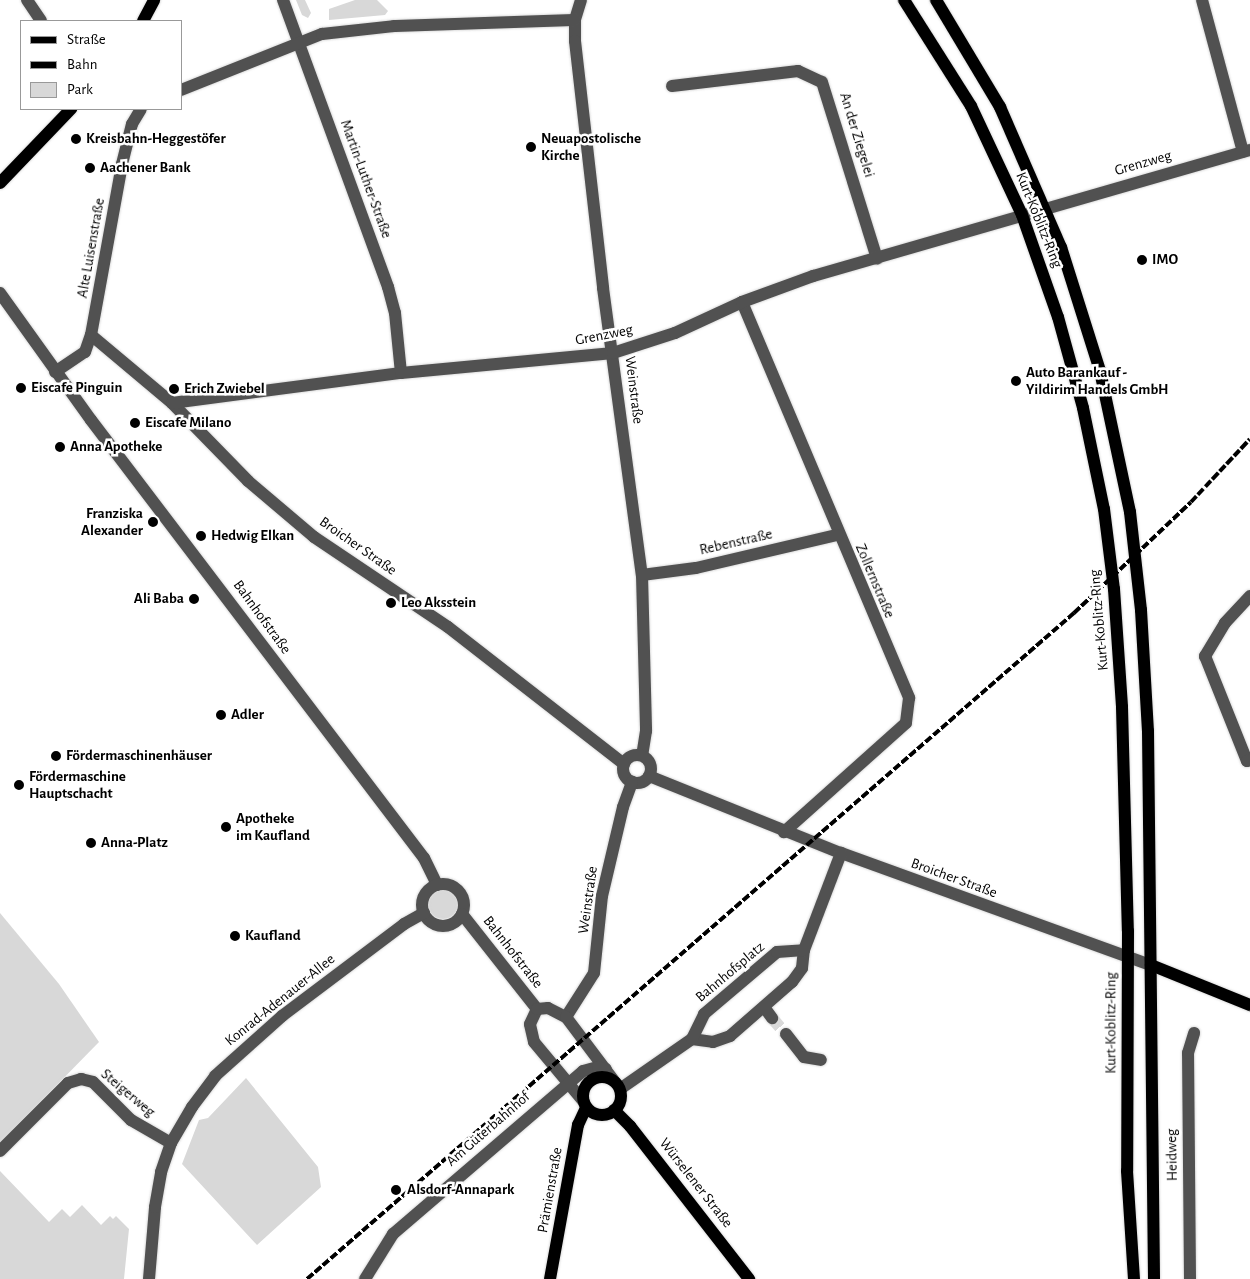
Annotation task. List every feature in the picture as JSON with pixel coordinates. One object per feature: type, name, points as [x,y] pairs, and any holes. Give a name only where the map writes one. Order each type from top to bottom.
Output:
[{"type":"main road","points":[[144,20],[154,0]]},
{"type":"main road","name":"Kurt-Koblitz-Ring","points":[[904,0],[971,106],[1022,214],[1063,336],[1083,408],[1104,509],[1114,589],[1122,707],[1127,958],[1126,1171],[1134,1279]]},
{"type":"main road","name":"Kurt-Koblitz-Ring","points":[[936,0],[1000,107],[1046,208],[1100,371],[1130,512],[1141,610],[1148,732],[1154,1279]]},
{"type":"main road","points":[[0,183],[70,110]]},
{"type":"main road","name":"Broicher Straße","points":[[1151,965],[1250,1005]]},
{"type":"main road","points":[[605,1077],[617,1085],[620,1101],[614,1110],[601,1115],[585,1105],[583,1092],[591,1080],[605,1077]]},
{"type":"main road","name":"Prämienstraße","points":[[550,1279],[578,1125],[585,1105]]},
{"type":"main road","name":"Würselener Straße","points":[[614,1110],[630,1126],[749,1279]]},
{"type":"street","name":"Martin-Luther-Straße","points":[[283,0],[388,287],[395,313],[400,373]]},
{"type":"street","name":"Weinstraße","points":[[581,0],[575,20],[595,218],[642,575],[646,731],[642,755]]},
{"type":"street","points":[[1202,0],[1246,151]]},
{"type":"street","points":[[28,2],[40,20]]},
{"type":"street","points":[[182,90],[322,34],[394,26],[575,20]]},
{"type":"street","name":"An der Ziegelei","points":[[672,86],[789,71],[806,72],[822,82],[877,259]]},
{"type":"street","name":"Alte Luisenstraße","points":[[55,372],[85,352],[91,335],[122,164],[139,111]]},
{"type":"street","name":"Grenzweg","points":[[172,403],[400,373],[613,353],[675,333],[742,302],[813,276],[877,259],[1022,214],[1246,151]]},
{"type":"street","name":"Bahnhofstraße","points":[[0,293],[55,372],[424,858],[437,884]]},
{"type":"street","name":"Zollernstraße","points":[[742,302],[837,535],[909,698],[906,723],[784,832]]},
{"type":"street","name":"Broicher Straße","points":[[91,335],[172,403],[248,481],[314,537],[448,627],[624,764]]},
{"type":"street","name":"Rebenstraße","points":[[642,575],[696,568],[837,535]]},
{"type":"street","points":[[1250,596],[1225,623],[1206,656],[1247,761],[1250,760]]},
{"type":"street","points":[[642,755],[650,764],[649,776],[644,781],[632,782],[625,776],[624,764],[629,757],[642,755]]},
{"type":"street","name":"Broicher Straße","points":[[649,776],[784,832],[1127,958],[1151,965]]},
{"type":"street","name":"Weinstraße","points":[[566,1017],[594,973],[602,896],[623,807],[632,782]]},
{"type":"street","points":[[566,1017],[617,1085],[650,1067],[692,1039],[713,1042],[730,1036],[764,1007],[802,968],[804,950],[841,853]]},
{"type":"street","points":[[437,884],[449,884],[459,891],[464,902],[462,914],[458,920],[443,926],[435,924],[424,913],[423,899],[437,884]]},
{"type":"street","name":"Konrad-Adenauer-Allee","points":[[149,1279],[154,1207],[171,1143],[198,1099],[242,1051],[282,1016],[404,924],[424,913]]},
{"type":"street","name":"Bahnhofstraße","points":[[462,914],[537,1009]]},
{"type":"street","name":"Bahnhofsplatz","points":[[692,1039],[704,1014],[777,952],[804,950]]},
{"type":"street","points":[[764,1007],[772,1018]]},
{"type":"street","name":"Bahnhofstraße","points":[[537,1009],[548,1008],[566,1017]]},
{"type":"street","name":"Bahnhofstraße","points":[[537,1009],[532,1017],[530,1033],[567,1084],[585,1105]]},
{"type":"street","name":"Heidweg","points":[[1190,1279],[1188,1053],[1194,1033]]},
{"type":"street","points":[[786,1034],[804,1057],[822,1060]]},
{"type":"street","name":"Am Güterbahnhof","points":[[365,1279],[393,1234],[567,1084],[589,1068],[606,1069]]},
{"type":"street","name":"Steigerweg","points":[[0,1151],[68,1083],[81,1079],[93,1082],[131,1120],[171,1143]]},
{"type":"green space","points":[[296,0],[305,0],[311,13],[308,18],[302,15]]},
{"type":"green space","points":[[355,0],[377,0],[388,11],[385,15],[329,20],[329,9]]},
{"type":"green space","points":[[443,889],[454,893],[458,904],[454,915],[443,919],[432,915],[428,904],[432,893]]},
{"type":"green space","points":[[0,913],[59,984],[99,1042],[0,1143]]},
{"type":"green space","points":[[246,1078],[318,1167],[321,1187],[257,1245],[182,1164],[199,1120],[208,1118]]},
{"type":"green space","points":[[0,1171],[49,1222],[62,1209],[70,1217],[82,1205],[101,1225],[110,1216],[113,1219],[116,1216],[129,1229],[124,1279],[0,1279]]},
{"type":"tunnel","points":[[772,1018],[786,1034]]},
{"type":"railway","points":[[307,1279],[1074,613],[1191,502],[1250,439]]},
{"type":"place","name":"Kreisbahn-Heggestöfer","points":[[76,139]]},
{"type":"place","name":"Neuapostolische Kirche","points":[[531,147]]},
{"type":"place","name":"Aachener Bank","points":[[90,168]]},
{"type":"place","name":"IMO","points":[[1142,260]]},
{"type":"place","name":"Auto Barankauf - Yildirim Handels GmbH","points":[[1016,381]]},
{"type":"place","name":"Eiscafe Pinguin","points":[[21,388]]},
{"type":"place","name":"Erich Zwiebel","points":[[174,389]]},
{"type":"place","name":"Eiscafe Milano","points":[[135,423]]},
{"type":"place","name":"Anna Apotheke","points":[[60,447]]},
{"type":"place","name":"Franziska Alexander","points":[[153,522]]},
{"type":"place","name":"Hedwig Elkan","points":[[201,536]]},
{"type":"place","name":"Ali Baba","points":[[194,599]]},
{"type":"place","name":"Leo Aksstein","points":[[391,603]]},
{"type":"place","name":"Adler","points":[[221,715]]},
{"type":"place","name":"Fördermaschinenhäuser","points":[[56,756]]},
{"type":"place","name":"Fördermaschine Hauptschacht","points":[[19,785]]},
{"type":"place","name":"Apotheke im Kaufland","points":[[226,827]]},
{"type":"place","name":"Anna-Platz","points":[[91,843]]},
{"type":"place","name":"Kaufland","points":[[235,936]]},
{"type":"place","name":"Alsdorf-Annapark","points":[[396,1190]]}]
